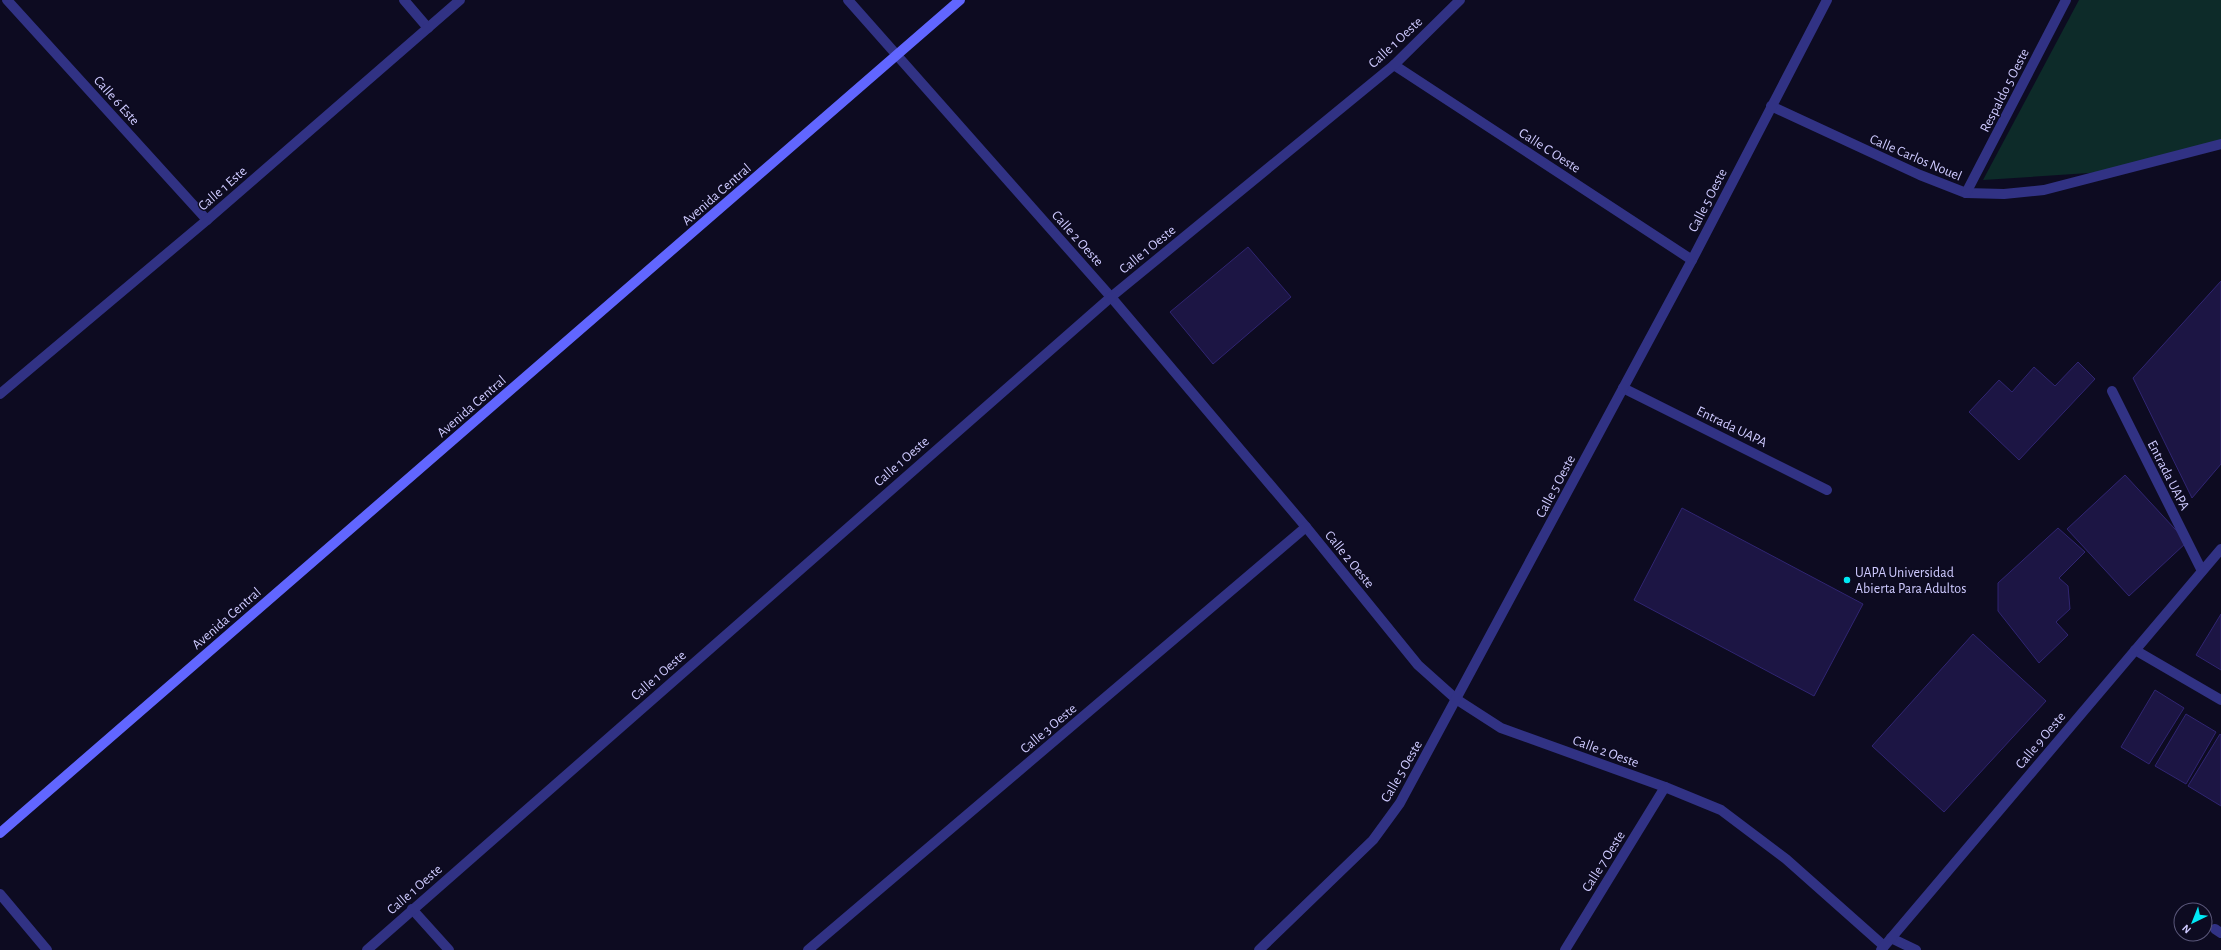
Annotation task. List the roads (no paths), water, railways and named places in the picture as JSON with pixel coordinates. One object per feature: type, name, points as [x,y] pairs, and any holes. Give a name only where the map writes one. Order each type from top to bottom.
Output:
[{"type":"main road","name":"Avenida Central","points":[[0,833],[960,0]]},
{"type":"street","name":"Calle 6 Este","points":[[7,0],[207,220]]},
{"type":"street","points":[[404,0],[428,28]]},
{"type":"street","name":"Calle 1 Este","points":[[0,394],[207,220],[460,0]]},
{"type":"street","name":"Calle 2 Oeste","points":[[848,0],[1111,297],[1306,527],[1418,666],[1456,700],[1501,728],[1665,787],[1721,810],[1786,859],[1885,944],[1916,950]]},
{"type":"street","name":"Calle 1 Oeste","points":[[366,950],[1111,297],[1394,65],[1460,0]]},
{"type":"street","name":"Calle 5 Oeste","points":[[1260,950],[1373,840],[1400,804],[1692,260],[1827,0]]},
{"type":"street","name":"Respaldo 5 Oeste","points":[[1966,193],[2066,0]]},
{"type":"street","name":"Calle C Oeste","points":[[1394,65],[1692,260]]},
{"type":"street","name":"Calle Carlos Nouel","points":[[1771,106],[1920,175],[1966,193],[2004,194],[2044,190],[2221,144]]},
{"type":"street","name":"Entrada UAPA","points":[[1623,388],[1827,490]]},
{"type":"street","name":"Entrada UAPA","points":[[2112,391],[2202,571]]},
{"type":"street","name":"Calle 3 Oeste","points":[[808,950],[1306,527]]},
{"type":"street","name":"Calle 9 Oeste","points":[[1885,944],[2221,549]]},
{"type":"street","points":[[2135,650],[2221,700]]},
{"type":"street","name":"Calle 7 Oeste","points":[[1565,950],[1665,787]]},
{"type":"street","points":[[0,894],[47,950]]},
{"type":"street","points":[[412,909],[449,950]]},
{"type":"place","name":"UAPA Universidad Abierta Para Adultos","points":[[1847,580]]}]
